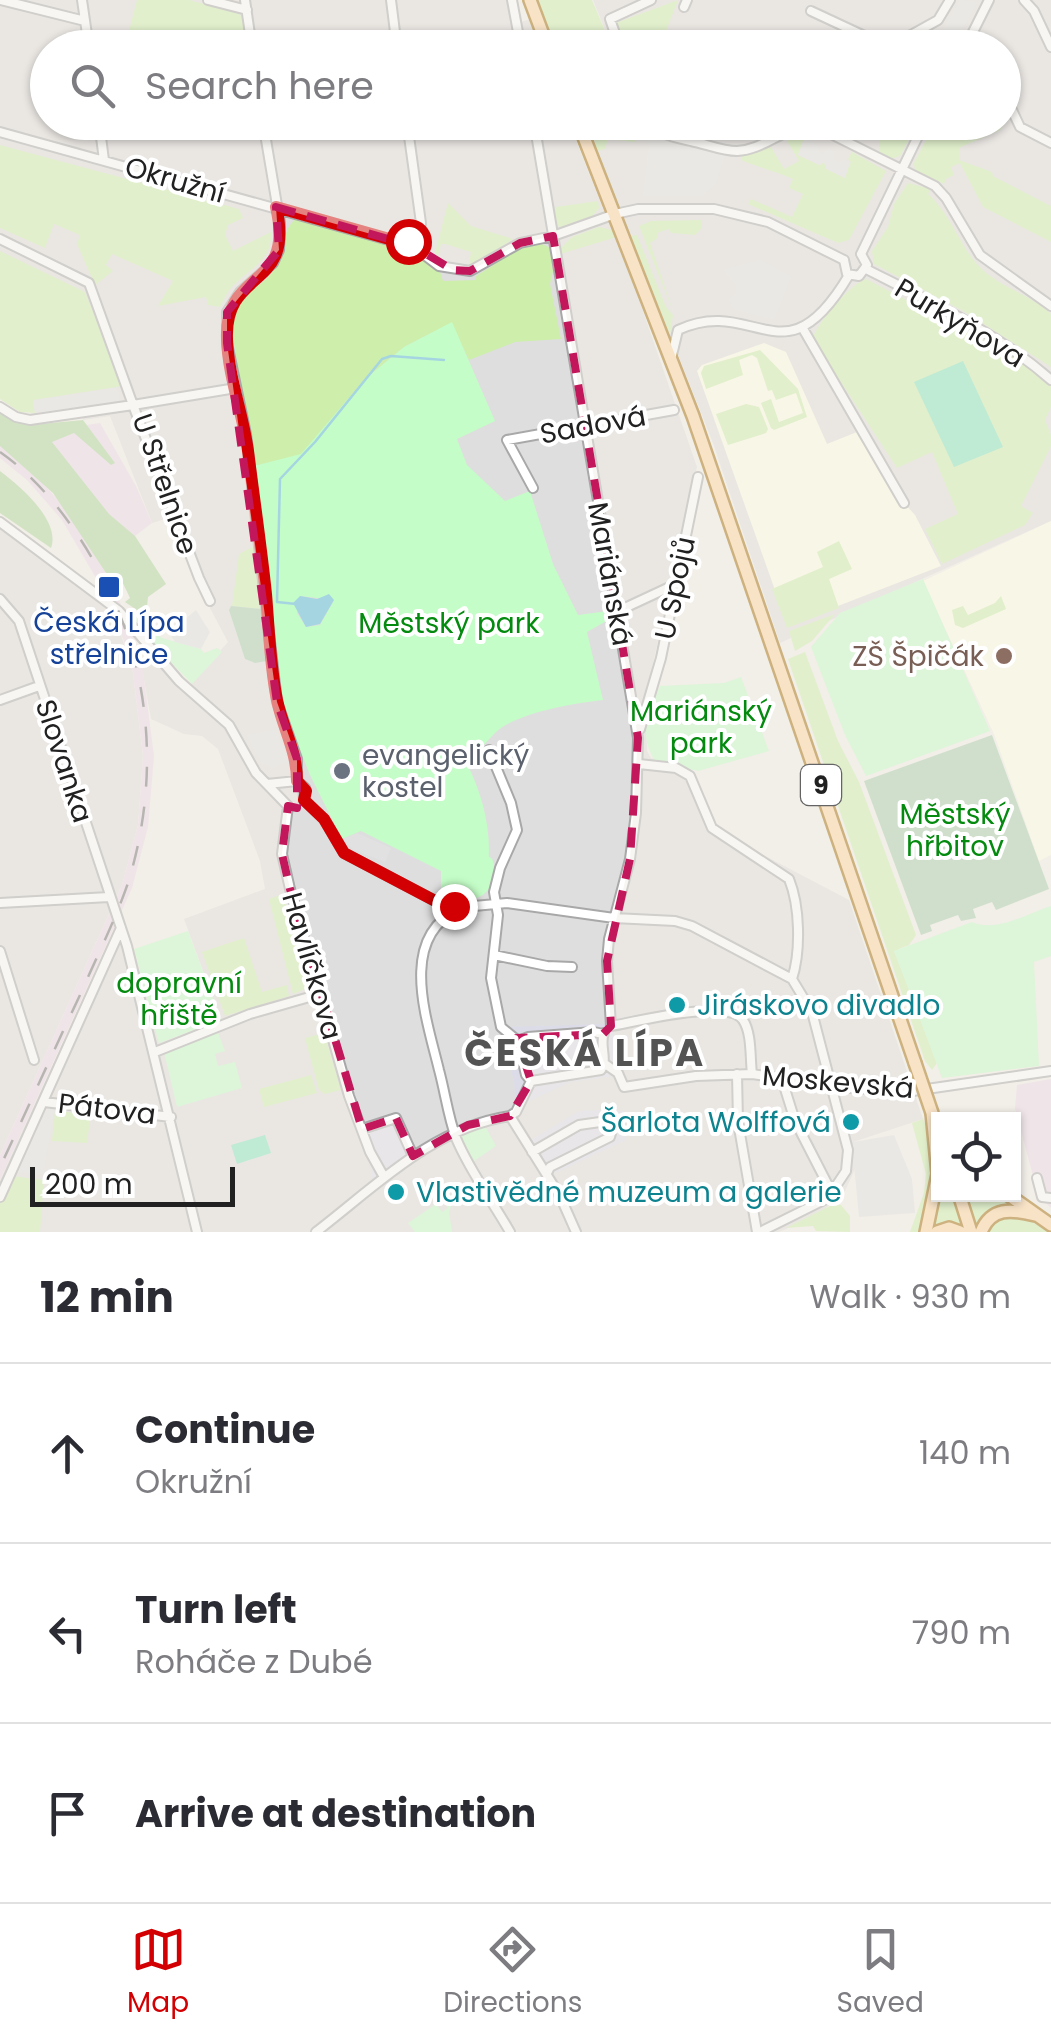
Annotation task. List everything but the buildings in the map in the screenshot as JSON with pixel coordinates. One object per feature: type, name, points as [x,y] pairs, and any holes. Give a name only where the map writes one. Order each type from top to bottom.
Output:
[{"type":"main road","points":[[530,0],[541,30]]},
{"type":"main road","name":"9","points":[[585,140],[672,360],[933,1112]]},
{"type":"main road","points":[[926,1232],[932,1202]]},
{"type":"main road","points":[[962,1202],[971,1232]]},
{"type":"main road","points":[[1017,1202],[1051,1226]]},
{"type":"main road","points":[[981,1232],[988,1219],[1001,1211],[1034,1215]]},
{"type":"main road","points":[[937,1232],[949,1228],[960,1232]]},
{"type":"street","points":[[0,0],[85,21]]},
{"type":"street","points":[[82,0],[86,30]]},
{"type":"street","points":[[208,0],[246,5],[249,30]]},
{"type":"street","points":[[391,0],[395,30]]},
{"type":"street","points":[[512,0],[518,30]]},
{"type":"street","points":[[614,30],[610,19],[650,0]]},
{"type":"street","points":[[809,0],[812,14],[847,30]]},
{"type":"street","points":[[920,30],[938,20],[950,0]]},
{"type":"street","points":[[974,30],[989,0]]},
{"type":"street","points":[[1024,0],[1051,47]]},
{"type":"street","points":[[1021,128],[1051,143]]},
{"type":"street","name":"Okružní","points":[[0,132],[407,244],[412,254],[422,253],[440,266],[470,271],[520,243],[615,214]]},
{"type":"street","points":[[101,140],[104,160]]},
{"type":"street","points":[[266,140],[280,223],[279,250],[273,263],[240,292],[227,312],[227,342],[262,560],[278,702],[297,759],[297,781],[306,791],[304,800],[298,806],[288,806],[281,801],[280,789]]},
{"type":"street","points":[[409,140],[420,238],[426,246],[422,253]]},
{"type":"street","name":"Mariánská","points":[[537,140],[638,738],[630,859],[607,961],[611,1026]]},
{"type":"street","points":[[687,140],[733,151],[770,140]]},
{"type":"street","points":[[842,140],[935,186],[980,255],[1051,306]]},
{"type":"street","points":[[860,254],[915,140]]},
{"type":"street","points":[[615,214],[663,208],[738,213],[768,222],[844,260]]},
{"type":"street","points":[[407,244],[413,237],[420,238]]},
{"type":"street","points":[[0,239],[88,284],[133,405],[30,420],[0,407]]},
{"type":"street","points":[[850,254],[860,254],[867,262],[866,270],[859,276],[849,275],[843,267],[844,260],[850,254]]},
{"type":"street","name":"Purkyňova","points":[[866,270],[935,304],[1002,344],[1051,380]]},
{"type":"street","points":[[672,360],[678,330],[697,320],[718,318],[769,332],[791,332],[802,327],[820,316],[849,275]]},
{"type":"street","points":[[802,327],[904,504]]},
{"type":"street","name":"U Střelnice","points":[[210,601],[133,405],[236,388]]},
{"type":"street","name":"Sadová","points":[[533,488],[507,440],[674,410]]},
{"type":"street","name":"U Spojů","points":[[638,738],[655,682],[698,477]]},
{"type":"street","points":[[0,522],[119,611],[180,681],[229,725],[266,784],[280,789],[297,781]]},
{"type":"street","points":[[616,612],[676,584]]},
{"type":"street","name":"Slovanka","points":[[0,599],[19,621],[121,928],[198,1232]]},
{"type":"street","points":[[0,700],[39,686]]},
{"type":"street","points":[[489,750],[511,803],[517,830],[494,892],[492,978],[500,1027],[518,1041],[603,1034]]},
{"type":"street","points":[[638,764],[683,771],[690,776],[712,828],[789,879],[796,903],[796,967],[792,979]]},
{"type":"street","points":[[304,800],[324,819],[344,853],[438,901],[463,908]]},
{"type":"street","name":"Havlíčkova","points":[[288,806],[282,854],[349,1096],[384,1177]]},
{"type":"street","points":[[0,903],[109,896]]},
{"type":"street","points":[[438,901],[445,916]]},
{"type":"street","points":[[510,1232],[454,1132],[421,996],[423,956],[435,927],[445,916],[463,908],[496,903],[614,918],[675,920],[792,979],[812,1012],[848,1150],[846,1171],[832,1193],[780,1228],[759,1232],[738,1122],[737,1074]]},
{"type":"street","points":[[0,1197],[121,928]]},
{"type":"street","points":[[0,951],[34,1060]]},
{"type":"street","points":[[494,955],[572,967]]},
{"type":"street","points":[[155,1052],[250,1014],[320,994]]},
{"type":"street","points":[[518,1041],[526,1075],[538,1083],[598,1071],[604,1064],[603,1034],[611,1026],[683,1012],[736,1014],[744,1021],[752,1074]]},
{"type":"street","name":"Moskevská","points":[[604,1064],[618,1072],[624,1087],[752,1074],[913,1092],[1051,1072]]},
{"type":"street","points":[[780,1076],[795,1121],[832,1193]]},
{"type":"street","points":[[316,1232],[413,1156],[454,1132],[516,1112],[531,1081]]},
{"type":"street","name":"Pátova","points":[[44,1102],[171,1117]]},
{"type":"street","points":[[510,1116],[576,1232]]},
{"type":"street","points":[[361,1126],[396,1118],[413,1156]]},
{"type":"street","points":[[532,1152],[585,1122],[606,1121],[613,1126],[610,1137],[550,1167],[546,1174]]},
{"type":"street","points":[[1037,1178],[1042,1197],[1051,1198]]},
{"type":"highlighted area","points":[[276,207],[413,246],[453,270],[470,271],[520,243],[553,236],[638,738],[630,859],[607,961],[611,1026],[603,1034],[517,1038],[531,1081],[510,1116],[468,1125],[413,1156],[396,1118],[362,1129],[290,889],[282,854],[288,806],[297,808],[297,759],[277,702],[227,343],[227,312],[279,250]]},
{"type":"shaded area","points":[[0,0],[507,0],[514,24],[531,19],[535,30],[30,30],[30,140],[576,140],[636,291],[697,467],[645,699],[647,751],[651,758],[690,767],[712,828],[849,900],[923,1119],[853,1142],[855,1169],[845,1191],[818,1215],[779,1232],[0,1232],[0,1180],[109,942],[134,949],[159,1043],[221,1020],[184,919],[265,889],[260,861],[218,749],[202,736],[184,734],[151,719],[140,658],[153,658],[184,691],[228,642],[168,518],[152,523],[110,416],[83,420],[80,407],[20,412],[0,399]]},
{"type":"shaded area","points":[[593,0],[1051,0],[1051,521],[780,643],[713,443],[597,151],[605,148],[607,140],[1021,140],[1021,30],[605,30]]},
{"type":"shaded area","points":[[960,0],[977,2],[962,30],[943,30]]},
{"type":"shaded area","points":[[650,140],[725,155],[715,184],[702,196],[643,196]]},
{"type":"shaded area","points":[[805,140],[819,147],[817,151],[822,154],[829,149],[834,152],[833,158],[839,163],[842,159],[850,163],[845,178],[826,169],[824,162],[820,165],[798,155]]},
{"type":"shaded area","points":[[760,260],[791,277],[774,319],[734,309],[729,300],[736,294],[737,286],[724,270]]},
{"type":"shaded area","points":[[764,343],[786,352],[827,444],[862,430],[915,515],[941,566],[838,606],[775,590],[697,371],[702,365]]},
{"type":"shaded area","points":[[117,388],[119,401],[35,413],[33,401]]},
{"type":"shaded area","points":[[100,423],[152,523],[115,544],[69,496],[47,431]]},
{"type":"shaded area","points":[[0,445],[35,474],[70,514],[113,585],[143,671],[154,756],[148,827],[132,888],[0,1180],[0,1155],[122,885],[138,825],[143,756],[133,673],[103,590],[62,520],[28,481],[0,458]]},
{"type":"shaded area","name":"ZŠ Špičák","points":[[1051,521],[1051,855],[1039,861],[994,734],[923,581]]},
{"type":"shaded area","points":[[0,528],[114,613],[133,673],[143,756],[138,825],[122,885],[0,1155]]},
{"type":"shaded area","points":[[196,610],[210,632],[201,649],[175,642],[169,632]]},
{"type":"shaded area","points":[[276,730],[288,761],[272,768],[262,764],[247,735]]},
{"type":"shaded area","points":[[357,833],[391,848],[385,862],[354,850],[343,839]]},
{"type":"shaded area","points":[[609,1024],[614,1028],[625,1081],[615,1076],[571,1082],[516,1107],[514,1081],[499,1027]]},
{"type":"shaded area","points":[[1051,1079],[1051,1208],[1038,1195],[1021,1131],[1021,1112],[1015,1108],[1017,1085]]},
{"type":"shaded area","points":[[842,1108],[853,1142],[894,1135],[912,1179],[915,1213],[859,1217],[854,1166],[840,1190],[854,1155]]},
{"type":"shaded area","points":[[45,1109],[54,1109],[43,1174],[14,1172]]},
{"type":"shaded area","points":[[399,1111],[416,1159],[371,1191],[372,1172],[357,1124]]},
{"type":"shaded area","points":[[579,1111],[624,1111],[626,1140],[545,1178],[523,1145]]},
{"type":"shaded area","points":[[48,1168],[76,1171],[76,1175],[121,1175],[117,1197],[46,1189]]},
{"type":"green space","points":[[137,0],[189,0],[238,13],[244,19],[245,30],[129,30]]},
{"type":"green space","points":[[537,0],[592,0],[605,30],[548,30]]},
{"type":"green space","points":[[678,0],[667,30],[619,30],[616,23]]},
{"type":"green space","points":[[594,140],[608,140],[605,149],[597,151]]},
{"type":"green space","points":[[803,140],[798,155],[819,165],[824,162],[827,169],[843,177],[852,152],[886,171],[849,240],[838,243],[748,204],[751,199],[792,217],[803,194],[789,188],[793,179],[741,160],[742,156],[771,147],[784,169],[799,161],[787,141]]},
{"type":"green space","points":[[909,140],[900,156],[890,159],[879,151],[879,142]]},
{"type":"green space","points":[[926,140],[977,140],[959,148],[959,160],[992,172],[1051,206],[1051,242],[983,207],[960,163],[951,167],[954,175],[944,184],[915,170],[914,163]]},
{"type":"green space","points":[[0,145],[239,209],[243,218],[228,225],[225,235],[233,251],[271,232],[268,250],[260,263],[232,287],[220,307],[208,305],[206,297],[158,306],[173,281],[112,254],[106,265],[113,271],[95,285],[77,244],[80,235],[54,224],[45,248],[0,228]]},
{"type":"green space","points":[[908,183],[931,189],[928,194],[984,271],[1051,314],[1051,367],[965,312],[874,264],[872,251]]},
{"type":"green space","points":[[598,201],[599,208],[591,218],[564,228],[556,225],[556,207]]},
{"type":"green space","points":[[448,203],[471,226],[513,239],[476,263],[469,264],[471,252],[445,244],[441,244],[438,256],[435,253]]},
{"type":"green space","points":[[298,218],[407,245],[407,250],[435,263],[443,281],[476,280],[476,276],[517,250],[542,244],[550,248],[550,284],[561,339],[515,342],[469,360],[451,323],[404,347],[365,379],[301,455],[254,466],[232,331],[234,317],[242,299],[276,267],[286,234]]},
{"type":"green space","points":[[702,220],[695,235],[671,233],[669,229],[657,233],[658,238],[650,243],[673,311],[639,226],[651,221]]},
{"type":"green space","points":[[599,227],[612,230],[617,237],[560,254],[572,237]]},
{"type":"green space","points":[[637,235],[666,307],[673,315],[670,335],[631,236]]},
{"type":"green space","points":[[0,251],[85,292],[123,386],[33,400],[35,413],[20,412],[0,399]]},
{"type":"green space","points":[[866,279],[1003,350],[1051,384],[1051,407],[1045,420],[1051,446],[1021,506],[1033,513],[1025,525],[942,564],[925,529],[958,514],[932,452],[897,468],[837,376],[831,378],[813,338],[835,305]]},
{"type":"green space","name":"Městský park","points":[[452,322],[495,421],[457,439],[467,465],[505,501],[530,491],[553,564],[578,615],[608,611],[610,619],[587,632],[603,700],[562,706],[516,720],[465,760],[483,804],[494,871],[486,892],[471,899],[441,892],[441,871],[361,831],[342,839],[310,775],[284,709],[254,466],[301,454],[365,379],[404,347]],"holes":[[[300,596],[334,600],[320,625],[306,627],[297,613]]]},
{"type":"green space","points":[[760,350],[798,389],[807,417],[771,428],[761,403],[771,399],[779,422],[803,413],[796,393],[776,400],[772,390],[768,391],[757,358],[752,355],[739,360],[743,375],[706,389],[701,373],[704,366]]},
{"type":"green space","points":[[963,361],[1003,447],[954,467],[914,382]]},
{"type":"green space","points":[[746,404],[759,407],[768,429],[728,445],[716,414]]},
{"type":"green space","points":[[0,411],[30,425],[83,420],[115,463],[111,465],[74,433],[52,442],[109,514],[135,536],[166,584],[148,597],[146,616],[125,602],[130,598],[120,577],[108,576],[53,493],[0,446]]},
{"type":"green space","points":[[0,471],[45,516],[51,548],[0,513]]},
{"type":"green space","points":[[839,541],[852,569],[829,579],[839,608],[787,628],[772,589],[823,567],[817,552]]},
{"type":"green space","points":[[254,546],[262,609],[232,606],[239,554]]},
{"type":"green space","points":[[923,579],[990,731],[866,776],[845,735],[811,647],[840,613]]},
{"type":"green space","points":[[1001,596],[1006,609],[963,628],[955,625],[952,610],[963,606],[968,615],[995,603]]},
{"type":"green space","points":[[231,606],[262,609],[267,661],[255,663],[245,659]]},
{"type":"green space","points":[[124,609],[162,638],[204,653],[217,648],[222,652],[192,684]]},
{"type":"green space","points":[[835,614],[812,641],[795,651],[789,631]]},
{"type":"green space","points":[[805,652],[916,935],[909,945],[894,951],[932,1047],[937,1063],[932,1070],[925,1061],[788,659]]},
{"type":"green space","name":"Mariánský park","points":[[741,677],[769,751],[698,771],[655,761],[646,732],[660,686],[724,683]]},
{"type":"green space","name":"Městský hřbitov","points":[[992,735],[1049,889],[996,910],[992,902],[973,909],[976,918],[961,921],[958,915],[930,925],[932,931],[921,935],[864,781]]},
{"type":"green space","points":[[283,894],[310,987],[293,994],[269,899]]},
{"type":"green space","points":[[1051,906],[1051,956],[1034,962],[1039,1066],[942,1078],[894,951],[972,922],[1002,924]]},
{"type":"green space","name":"dopravní hřiště","points":[[188,931],[221,1020],[159,1043],[134,949]]},
{"type":"green space","points":[[244,938],[262,992],[287,985],[289,996],[225,1016],[202,952]]},
{"type":"green space","points":[[217,1030],[225,1051],[215,1054],[218,1066],[235,1062],[242,1088],[177,1107],[164,1052]]},
{"type":"green space","points":[[324,1033],[341,1090],[325,1094],[319,1090],[305,1038]]},
{"type":"green space","points":[[311,1075],[317,1093],[264,1107],[259,1089]]},
{"type":"green space","points":[[55,1111],[91,1114],[87,1143],[52,1141]]},
{"type":"green space","points":[[923,1119],[931,1141],[931,1181],[918,1232],[910,1232],[924,1193],[926,1174],[912,1123]]},
{"type":"green space","points":[[484,1124],[496,1146],[474,1161],[461,1142],[460,1133]]},
{"type":"green space","points":[[265,1135],[271,1153],[237,1164],[231,1145]]},
{"type":"green space","points":[[11,1176],[44,1180],[40,1232],[0,1232],[0,1204]]},
{"type":"green space","points":[[455,1193],[449,1212],[452,1232],[415,1232],[408,1223],[436,1204],[442,1212],[448,1208],[442,1199]]},
{"type":"green space","points":[[937,1202],[955,1202],[964,1231],[947,1225],[930,1232]]},
{"type":"green space","points":[[967,1202],[1012,1202],[1024,1209],[995,1210],[984,1217],[977,1231]]},
{"type":"green space","points":[[834,1204],[841,1205],[850,1216],[850,1232],[816,1231],[813,1226],[786,1228]]},
{"type":"green space","points":[[1007,1215],[1025,1218],[1050,1232],[987,1232],[993,1221]]},
{"type":"water","points":[[329,594],[334,600],[320,624],[306,627],[293,603],[300,596],[317,599]]},
{"type":"waterway","points":[[296,604],[277,602],[280,479],[382,359],[391,356],[444,360]]},
{"type":"railway","points":[[0,452],[30,477],[69,523],[118,610],[140,686],[147,765],[138,844],[123,897],[0,1167]]},
{"type":"place","name":"Česká Lípa střelnice","points":[[109,587]]},
{"type":"place","name":"ZŠ Špičák","points":[[1004,656]]},
{"type":"place","name":"evangelický kostel","points":[[342,771]]},
{"type":"place","name":"Jiráskovo divadlo","points":[[677,1005]]},
{"type":"place","name":"Šarlota Wolffová","points":[[851,1122]]},
{"type":"place","name":"Vlastivědné muzeum a galerie","points":[[396,1192]]},
{"type":"district","name":"ČESKÁ LÍPA","points":[[585,1052]]},
{"type":"route","points":[[408,241],[407,244],[276,207],[279,250],[273,263],[240,292],[227,312],[227,342],[246,434],[278,702],[297,759],[297,781],[306,791],[304,800],[316,808],[344,853],[441,904],[454,906]]}]
